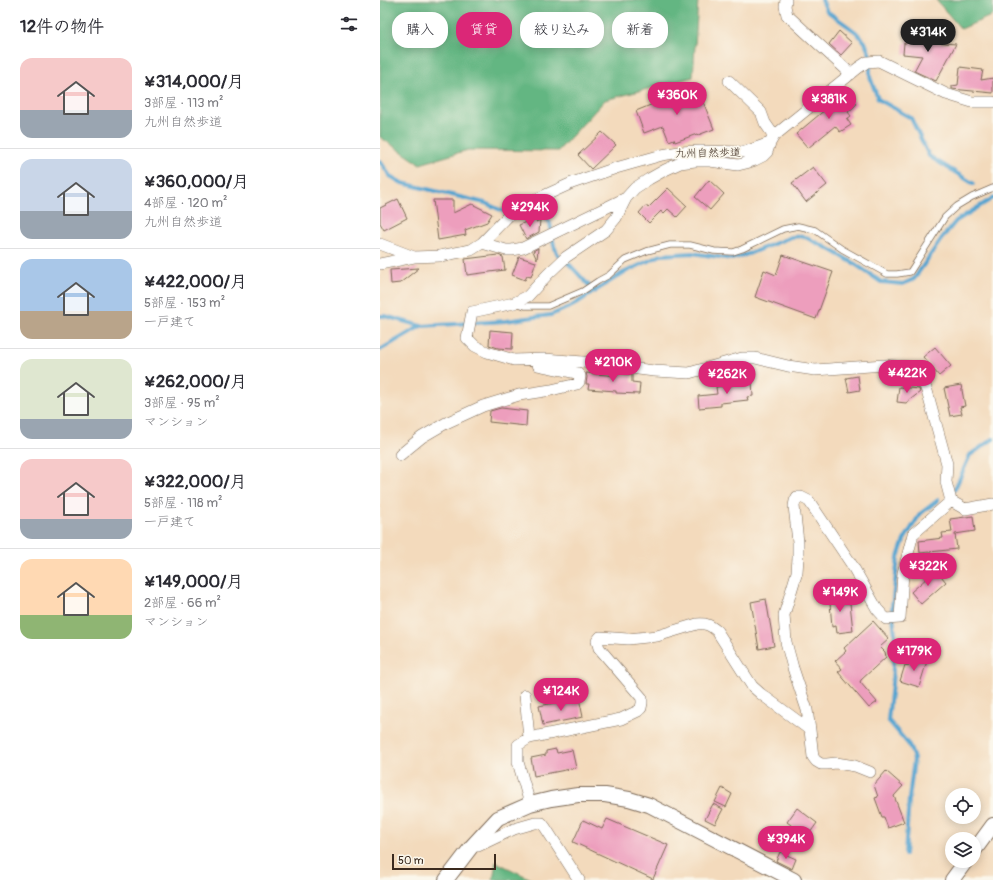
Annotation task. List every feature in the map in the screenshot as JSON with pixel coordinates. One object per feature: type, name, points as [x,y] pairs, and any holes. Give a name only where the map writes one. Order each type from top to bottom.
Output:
[{"type":"street","points":[[786,0],[785,6],[787,15],[855,71]]},
{"type":"street","name":"九州自然歩道","points":[[482,243],[514,210],[572,183],[616,168],[662,155],[679,152],[700,151],[745,152],[772,140],[867,62],[879,61],[946,94],[972,102],[993,102]]},
{"type":"street","points":[[400,455],[422,437],[446,422],[483,406],[519,395],[551,390],[577,384],[579,382],[580,376],[577,373],[514,360],[487,352],[475,346],[467,338],[472,312],[514,303],[528,296],[566,257],[606,230],[616,218],[626,198],[635,188],[665,170],[680,164],[695,162],[710,161],[738,165],[763,156],[767,152],[772,140],[761,112],[729,81]]},
{"type":"street","points":[[380,264],[414,257],[427,257],[471,250],[482,243],[506,250],[523,248],[626,198]]},
{"type":"street","points":[[380,244],[414,257]]},
{"type":"street","points":[[514,360],[544,359],[583,362],[654,371],[689,373],[742,358],[755,358],[788,366],[815,370],[884,365],[911,367],[920,374],[927,391],[947,464],[946,482],[951,501],[965,509],[993,504]]},
{"type":"street","points":[[870,772],[851,765],[836,763],[821,764],[813,757],[807,710],[793,668],[786,642],[785,631],[784,615],[797,572],[798,542],[794,506],[795,500],[797,497],[801,497],[809,501],[814,507],[852,566],[876,609],[886,619],[900,618],[903,573],[913,534],[951,501]]},
{"type":"street","points":[[530,804],[518,762],[518,745],[529,738],[610,722],[632,714],[641,708],[642,698],[599,648],[597,641],[600,637],[628,639],[657,636],[703,623],[711,626],[717,631],[752,686],[810,730]]},
{"type":"street","points":[[525,695],[529,738]]},
{"type":"street","points":[[446,880],[472,846],[498,818],[530,804],[551,799],[578,795],[605,795],[629,799],[649,805],[794,880]]},
{"type":"street","points":[[472,846],[478,846],[514,829],[535,823],[542,823],[579,880]]},
{"type":"street","points":[[981,841],[993,825]]},
{"type":"street","points":[[952,880],[961,868]]},
{"type":"lane","points":[[514,303],[525,306],[548,306],[583,291],[609,275],[625,260],[670,244],[690,245],[714,251],[733,252],[783,229],[798,226],[815,230],[842,249],[887,274],[910,272],[945,217],[957,206],[972,197],[993,188]]},
{"type":"green space","points":[[380,0],[698,0],[693,77],[605,100],[558,151],[468,150],[420,164],[380,137]]},
{"type":"green space","points":[[936,0],[993,0],[993,15],[961,29]]},
{"type":"green space","points":[[496,862],[533,880],[493,880]]},
{"type":"building","points":[[908,29],[933,31],[932,42],[956,44],[936,81],[914,71],[922,56],[903,54],[904,43],[907,43]]},
{"type":"building","points":[[839,31],[852,43],[841,55],[829,44]]},
{"type":"building","points":[[960,67],[983,70],[981,80],[993,78],[993,93],[952,89],[952,86],[958,85]]},
{"type":"building","points":[[698,89],[714,129],[675,142],[674,139],[669,141],[663,126],[644,133],[636,111],[675,95],[676,97]]},
{"type":"building","points":[[844,90],[857,104],[848,112],[851,116],[847,119],[851,125],[840,132],[835,126],[808,148],[796,134],[832,104],[830,102]]},
{"type":"building","points":[[602,132],[616,145],[591,169],[578,155]]},
{"type":"building","points":[[813,167],[827,185],[806,202],[792,183]]},
{"type":"building","points":[[709,180],[724,194],[710,210],[695,197]]},
{"type":"building","points":[[668,188],[687,206],[677,217],[668,209],[663,214],[661,211],[649,223],[639,213],[646,205],[648,208]]},
{"type":"building","points":[[398,199],[407,218],[384,230],[380,223],[380,208]]},
{"type":"building","points":[[433,200],[453,200],[453,213],[472,204],[492,214],[487,222],[465,230],[466,235],[438,240]]},
{"type":"building","points":[[535,218],[536,222],[540,220],[539,232],[526,239],[519,225]]},
{"type":"building","points":[[538,248],[537,260],[533,251]]},
{"type":"building","points":[[498,255],[503,257],[505,270],[467,275],[465,259]]},
{"type":"building","points":[[783,255],[833,272],[816,319],[755,297],[764,270],[776,275]]},
{"type":"building","points":[[519,257],[536,262],[531,277],[527,276],[525,280],[512,275]]},
{"type":"building","points":[[419,268],[400,283],[391,284],[390,270]]},
{"type":"building","points":[[490,330],[513,332],[512,349],[498,348],[489,345]]},
{"type":"building","points":[[935,347],[951,366],[939,376],[923,357]]},
{"type":"building","points":[[586,373],[616,376],[617,373],[632,375],[632,382],[640,383],[639,394],[616,393],[616,391],[588,389],[589,384],[586,384]]},
{"type":"building","points":[[858,376],[860,390],[849,392],[846,378]]},
{"type":"building","points":[[752,382],[753,396],[747,397],[748,400],[721,403],[721,406],[699,408],[698,396],[717,394],[716,387]]},
{"type":"building","points":[[961,385],[965,406],[960,407],[962,414],[950,416],[944,388]]},
{"type":"building","points":[[899,387],[919,389],[920,392],[906,403],[897,402]]},
{"type":"building","points":[[501,408],[527,411],[526,426],[489,422],[490,411]]},
{"type":"building","points":[[973,516],[975,531],[955,534],[957,549],[920,553],[919,541],[943,538],[942,533],[952,532],[950,519]]},
{"type":"building","points":[[936,570],[946,582],[921,604],[911,592]]},
{"type":"building","points":[[840,590],[841,599],[844,598],[845,603],[850,603],[853,631],[837,633],[836,626],[832,627],[829,591]]},
{"type":"building","points":[[766,599],[774,646],[759,649],[751,602]]},
{"type":"building","points":[[873,621],[889,639],[880,647],[885,652],[886,657],[860,682],[877,702],[869,708],[838,672],[842,669],[835,661],[846,651],[844,648]]},
{"type":"building","points":[[914,656],[927,661],[919,687],[900,681],[905,665],[908,666],[909,660],[913,661]]},
{"type":"building","points":[[579,698],[583,717],[543,725],[539,706]]},
{"type":"building","points":[[556,749],[557,753],[572,750],[576,768],[534,776],[531,758],[546,755],[546,751]]},
{"type":"building","points":[[886,771],[903,786],[894,796],[904,822],[888,828],[875,798],[878,797],[874,785]]},
{"type":"building","points":[[722,788],[732,794],[726,807],[715,802]]},
{"type":"building","points":[[713,804],[723,809],[715,824],[705,819]]},
{"type":"building","points":[[797,808],[817,823],[807,837],[787,822]]},
{"type":"building","points":[[607,819],[668,845],[653,879],[573,842],[583,820],[602,829]]},
{"type":"building","points":[[780,852],[796,859],[792,869],[776,861]]},
{"type":"waterway","points":[[822,0],[827,11],[856,32],[865,42],[870,55],[870,77],[878,99],[911,118],[929,156],[974,184]]},
{"type":"waterway","points":[[380,161],[390,176],[402,183],[485,203],[516,217],[534,213],[543,214],[550,223],[554,246],[558,255],[570,265],[595,292]]},
{"type":"waterway","points":[[380,350],[421,326],[506,321],[551,315],[572,306],[623,273],[661,255],[692,253],[732,259],[791,237],[803,236],[855,264],[881,282],[903,284],[914,279],[942,238],[956,221],[993,198]]},
{"type":"waterway","points":[[380,316],[421,326]]},
{"type":"waterway","points":[[955,489],[970,455],[993,439]]},
{"type":"waterway","points":[[905,854],[909,799],[914,759],[909,745],[888,720],[895,634],[892,607],[898,557],[904,540],[920,514],[938,500]]}]
